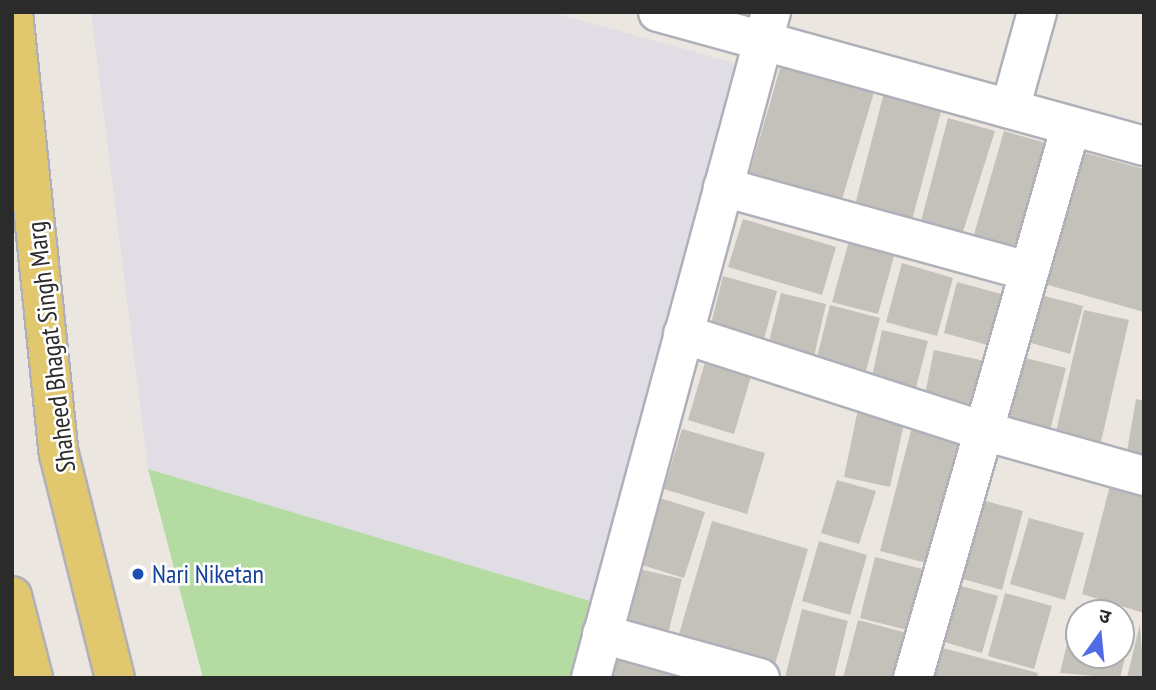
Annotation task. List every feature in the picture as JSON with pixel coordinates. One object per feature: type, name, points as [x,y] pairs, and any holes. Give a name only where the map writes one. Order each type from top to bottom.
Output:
[{"type":"main road","name":"Shaheed Bhagat Singh Marg","points":[[13,12],[59,454],[116,678]]},
{"type":"main road","points":[[12,596],[33,678]]},
{"type":"street","points":[[658,12],[766,27],[1010,109],[1144,146]]},
{"type":"street","points":[[1010,109],[1037,12]]},
{"type":"street","points":[[591,678],[766,27]]},
{"type":"street","points":[[913,678],[1071,126]]},
{"type":"street","points":[[723,187],[1029,271]]},
{"type":"street","points":[[683,334],[984,431],[1144,476]]},
{"type":"street","points":[[603,634],[760,678]]},
{"type":"shaded area","points":[[91,12],[551,12],[770,73],[620,610],[148,469]]},
{"type":"green space","points":[[148,469],[620,610],[601,678],[203,678]]},
{"type":"building","points":[[781,65],[875,89],[840,206],[747,182]]},
{"type":"building","points":[[886,85],[944,100],[912,220],[854,209]]},
{"type":"building","points":[[948,118],[995,131],[962,235],[920,225]]},
{"type":"building","points":[[1004,131],[1050,144],[1018,259],[971,245]]},
{"type":"building","points":[[1071,149],[1144,169],[1144,312],[1034,281]]},
{"type":"building","points":[[743,219],[836,247],[822,295],[728,267]]},
{"type":"building","points":[[849,241],[895,253],[878,314],[832,302]]},
{"type":"building","points":[[902,263],[953,278],[937,336],[886,322]]},
{"type":"building","points":[[723,276],[777,291],[762,346],[709,332]]},
{"type":"building","points":[[957,282],[1009,296],[995,347],[944,333]]},
{"type":"building","points":[[781,293],[826,304],[812,365],[766,354]]},
{"type":"building","points":[[1033,293],[1083,306],[1070,354],[1021,340]]},
{"type":"building","points":[[830,305],[880,318],[863,382],[814,369]]},
{"type":"building","points":[[1084,310],[1129,320],[1097,459],[1052,449]]},
{"type":"building","points":[[882,330],[928,341],[913,399],[870,386]]},
{"type":"building","points":[[934,350],[985,361],[975,405],[925,394]]},
{"type":"building","points":[[1017,356],[1066,368],[1047,442],[998,429]]},
{"type":"building","points":[[706,359],[752,373],[734,434],[688,420]]},
{"type":"building","points":[[1136,399],[1144,401],[1144,468],[1125,463]]},
{"type":"building","points":[[858,409],[905,419],[890,487],[844,477]]},
{"type":"building","points":[[914,419],[973,434],[938,566],[880,551]]},
{"type":"building","points":[[682,429],[765,453],[747,514],[664,489]]},
{"type":"building","points":[[1112,478],[1144,487],[1144,613],[1135,610],[1135,599],[1098,599],[1082,594]]},
{"type":"building","points":[[837,480],[876,491],[859,544],[821,533]]},
{"type":"building","points":[[653,496],[705,512],[684,578],[632,562]]},
{"type":"building","points":[[971,497],[1023,511],[1002,590],[949,575]]},
{"type":"building","points":[[1029,518],[1084,533],[1065,600],[1010,584]]},
{"type":"building","points":[[712,521],[808,549],[772,675],[675,648]]},
{"type":"building","points":[[819,541],[867,555],[850,615],[802,601]]},
{"type":"building","points":[[875,557],[922,569],[907,630],[860,618]]},
{"type":"building","points":[[635,568],[682,579],[665,645],[618,634]]},
{"type":"building","points":[[943,581],[998,596],[982,653],[927,637]]},
{"type":"building","points":[[1005,593],[1052,606],[1034,669],[988,656]]},
{"type":"building","points":[[802,609],[848,621],[834,678],[785,678]]},
{"type":"building","points":[[858,620],[907,633],[896,678],[843,678]]},
{"type":"building","points":[[1140,624],[1144,678],[1127,678],[1129,669],[1135,669],[1135,645]]},
{"type":"building","points":[[931,645],[1038,673],[1037,678],[922,678]]},
{"type":"building","points":[[616,652],[708,678],[610,678]]},
{"type":"building","points":[[1065,652],[1065,669],[1122,669],[1120,678],[1060,673]]},
{"type":"place","name":"Nari Niketan","points":[[138,574]]}]
